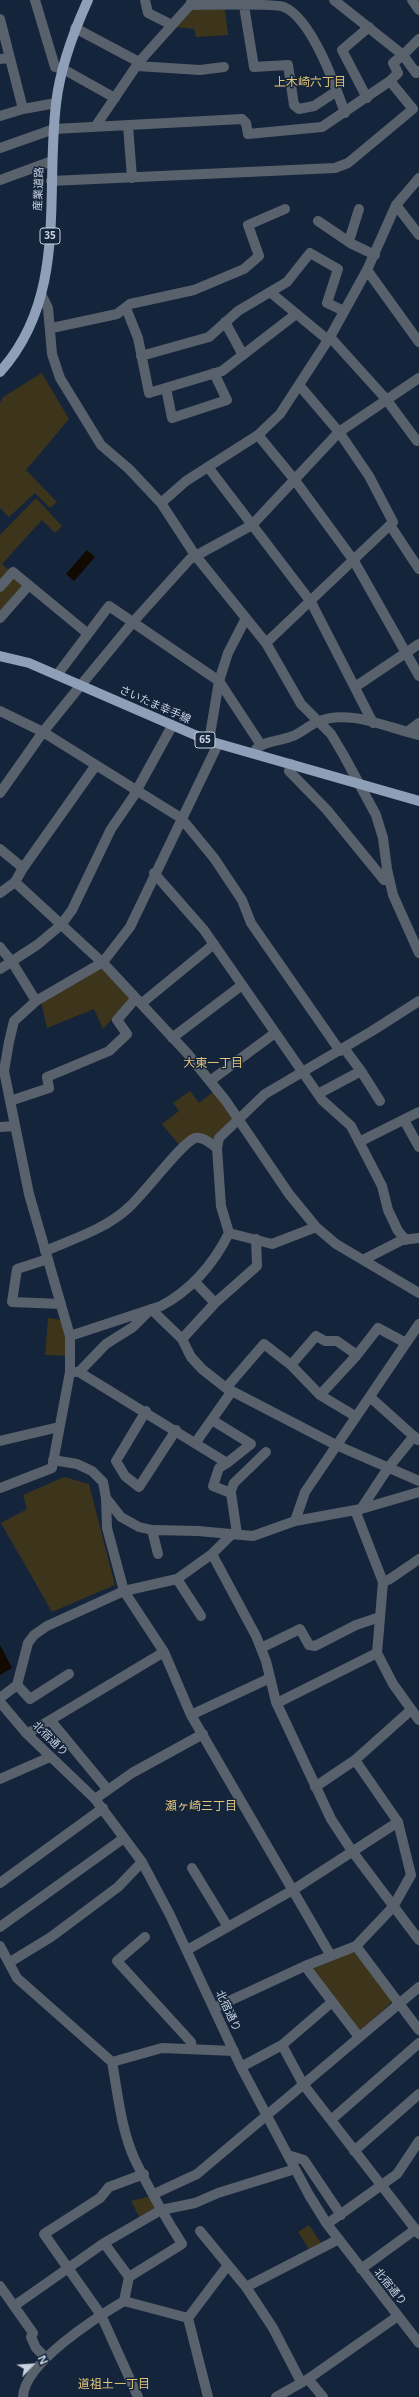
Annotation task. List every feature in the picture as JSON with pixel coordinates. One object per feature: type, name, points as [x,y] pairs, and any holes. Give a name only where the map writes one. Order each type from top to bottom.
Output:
[{"type":"main road","name":"産業道路","points":[[0,372],[23,341],[42,296],[48,264],[56,103],[63,69],[75,28],[88,0]]},
{"type":"main road","name":"さいたま幸手線","points":[[0,655],[29,663],[172,726],[213,742],[250,754],[360,783],[419,801]]},
{"type":"street","points":[[35,0],[55,67],[63,69],[115,98]]},
{"type":"street","points":[[335,0],[403,55],[416,73],[419,71]]},
{"type":"street","points":[[412,0],[419,10]]},
{"type":"street","points":[[146,1],[148,13],[172,26]]},
{"type":"street","points":[[95,127],[138,64],[191,2],[222,3],[244,6],[283,6],[299,16],[321,55],[345,113]]},
{"type":"street","points":[[244,6],[254,67],[288,65],[294,105],[299,109],[314,106],[337,91]]},
{"type":"street","points":[[0,19],[5,59],[22,109]]},
{"type":"street","points":[[367,98],[342,50],[369,27]]},
{"type":"street","points":[[75,28],[138,64],[200,70],[224,67]]},
{"type":"street","points":[[0,148],[54,128],[128,126],[242,119],[246,122],[248,134],[322,127],[345,113],[390,81],[398,73],[393,63],[419,39]]},
{"type":"street","points":[[51,181],[335,168],[348,163],[416,112],[390,81]]},
{"type":"street","points":[[0,116],[22,109],[56,103]]},
{"type":"street","points":[[128,126],[132,178]]},
{"type":"street","points":[[0,180],[52,161]]},
{"type":"street","points":[[161,503],[186,481],[258,435],[280,414],[329,339],[375,255],[396,205],[419,178]]},
{"type":"street","points":[[396,205],[419,235]]},
{"type":"street","points":[[52,328],[117,314],[130,304],[194,290],[244,269],[259,256],[248,224],[285,209]]},
{"type":"street","points":[[349,241],[359,209]]},
{"type":"street","points":[[318,221],[349,241],[375,255]]},
{"type":"street","points":[[142,356],[209,337],[238,311],[287,282],[310,253],[338,269],[327,304],[344,311]]},
{"type":"street","points":[[367,270],[419,342]]},
{"type":"street","points":[[270,292],[329,339],[386,399],[417,441]]},
{"type":"street","points":[[42,296],[47,302],[52,328],[52,354],[60,378],[101,445],[129,469],[161,503],[195,555],[245,620],[266,643],[301,704],[331,734],[360,783],[376,815],[383,838],[387,869],[393,894],[419,952]]},
{"type":"street","points":[[126,308],[138,338],[149,392],[222,371],[296,314]]},
{"type":"street","points":[[225,322],[243,355]]},
{"type":"street","points":[[166,388],[172,418],[227,400],[214,374]]},
{"type":"street","points":[[0,793],[43,732],[81,685],[133,622],[195,555],[252,524],[339,432],[419,378]]},
{"type":"street","points":[[266,643],[311,602],[393,522],[369,476],[339,432],[299,385]]},
{"type":"street","points":[[258,435],[294,479],[354,561],[419,676]]},
{"type":"street","points":[[208,467],[311,602],[373,723]]},
{"type":"street","points":[[390,525],[419,570]]},
{"type":"street","points":[[0,587],[13,572],[87,633]]},
{"type":"street","points":[[0,618],[29,585]]},
{"type":"street","points":[[57,675],[87,633],[109,606],[219,681],[260,745]]},
{"type":"street","points":[[0,1488],[52,1468],[59,1427],[75,1372],[70,1336],[29,1194],[4,1072],[14,1022],[36,1001],[103,962],[130,927],[181,818],[213,742],[219,681],[228,653],[245,620]]},
{"type":"street","points":[[355,687],[419,644]]},
{"type":"street","points":[[0,711],[43,732],[181,818],[214,858],[242,900],[251,923],[342,1049],[361,1071],[380,1101]]},
{"type":"street","points":[[250,754],[260,745],[292,737],[318,721],[336,718],[358,719],[419,736]]},
{"type":"street","points":[[406,732],[419,723]]},
{"type":"street","points":[[0,969],[12,962],[61,925],[72,910],[111,829],[136,790],[172,726]]},
{"type":"street","points":[[291,764],[289,772],[328,810],[384,880]]},
{"type":"street","points":[[0,893],[15,882],[22,868],[96,765]]},
{"type":"street","points":[[0,849],[22,868]]},
{"type":"street","points":[[154,874],[214,944],[318,1094],[351,1126],[382,1186],[388,1210],[398,1231],[406,1240]]},
{"type":"street","points":[[15,882],[103,962],[210,1080],[289,1194],[316,1228],[336,1244],[419,1293]]},
{"type":"street","points":[[10,1101],[49,1088],[47,1077],[109,1051],[127,1034],[117,1020],[139,1000],[214,944]]},
{"type":"street","points":[[0,947],[12,962],[36,1001]]},
{"type":"street","points":[[172,1038],[242,985]]},
{"type":"street","points":[[70,1336],[151,1309],[172,1300],[195,1282],[206,1269],[229,1233],[221,1206],[217,1148],[219,1138],[265,1094],[342,1049],[419,1001]]},
{"type":"street","points":[[210,1080],[275,1033]]},
{"type":"street","points":[[318,1094],[361,1071]]},
{"type":"street","points":[[359,1142],[419,1112]]},
{"type":"street","points":[[404,1120],[419,1147]]},
{"type":"street","points":[[0,1128],[15,1126]]},
{"type":"street","points":[[61,1304],[12,1302],[17,1269],[47,1255],[93,1230],[127,1209],[194,1138],[205,1140],[217,1148]]},
{"type":"street","points":[[229,1233],[272,1244],[316,1228]]},
{"type":"street","points":[[363,1260],[406,1240],[419,1238]]},
{"type":"street","points":[[182,1339],[215,1303],[257,1266],[256,1239]]},
{"type":"street","points":[[195,1282],[215,1303]]},
{"type":"street","points":[[151,1309],[182,1339],[191,1357],[202,1369],[229,1390],[336,1445],[419,1481]]},
{"type":"street","points":[[75,1372],[106,1344],[132,1327],[151,1309]]},
{"type":"street","points":[[294,1521],[305,1492],[355,1416],[370,1397],[419,1324]]},
{"type":"street","points":[[320,1395],[357,1355],[378,1328],[406,1344]]},
{"type":"street","points":[[291,1365],[316,1336],[325,1341],[337,1341],[357,1355]]},
{"type":"street","points":[[196,1442],[212,1420],[229,1390],[264,1344],[291,1365],[320,1395],[355,1416]]},
{"type":"street","points":[[75,1372],[196,1442],[226,1463]]},
{"type":"street","points":[[358,1510],[388,1468],[416,1439],[370,1397]]},
{"type":"street","points":[[146,1412],[116,1461],[125,1476],[139,1487],[176,1430]]},
{"type":"street","points":[[212,1420],[251,1444],[219,1468],[213,1486],[230,1492]]},
{"type":"street","points":[[0,1441],[59,1427]]},
{"type":"street","points":[[234,1534],[230,1492],[234,1483],[266,1452]]},
{"type":"street","points":[[53,1460],[77,1464],[92,1471],[103,1482],[106,1498],[107,1528],[124,1591],[164,1652],[191,1716],[203,1734],[331,1956]]},
{"type":"street","points":[[106,1498],[121,1517],[139,1527],[152,1530],[253,1536],[294,1521],[358,1510],[419,1492]]},
{"type":"street","points":[[358,1510],[383,1582],[376,1653],[393,1684],[419,1720]]},
{"type":"street","points":[[152,1530],[158,1554]]},
{"type":"street","points":[[0,1698],[17,1686],[28,1643],[34,1635],[47,1626],[124,1591],[177,1578],[212,1554],[234,1534]]},
{"type":"street","points":[[212,1554],[243,1608],[261,1648],[277,1703],[331,1819],[352,1852],[419,1940]]},
{"type":"street","points":[[383,1582],[390,1580],[419,1559]]},
{"type":"street","points":[[177,1578],[201,1616]]},
{"type":"street","points":[[261,1648],[300,1629],[309,1645],[315,1646],[356,1625],[380,1617]]},
{"type":"street","points":[[27,1734],[164,1652]]},
{"type":"street","points":[[277,1703],[376,1653]]},
{"type":"street","points":[[17,1686],[30,1699],[69,1674]]},
{"type":"street","points":[[191,1716],[270,1678]]},
{"type":"street","name":"北宿通り","points":[[0,1702],[27,1734],[95,1799],[142,1862],[187,1950],[241,2067],[309,2196],[327,2224],[361,2269],[417,2338]]},
{"type":"street","points":[[315,1787],[355,1760],[411,1710]]},
{"type":"street","points":[[51,1721],[108,1790]]},
{"type":"street","points":[[95,1799],[132,1773],[203,1734]]},
{"type":"street","points":[[0,1778],[50,1757]]},
{"type":"street","points":[[355,1760],[398,1822],[411,1875]]},
{"type":"street","points":[[1,1881],[102,1808]]},
{"type":"street","points":[[187,1950],[293,1890],[398,1822]]},
{"type":"street","points":[[0,1927],[124,1838]]},
{"type":"street","points":[[10,1962],[51,1937],[118,1887],[142,1862]]},
{"type":"street","points":[[214,2008],[305,1966],[356,1946],[393,1906],[411,1875],[419,1866]]},
{"type":"street","points":[[192,1868],[228,1927]]},
{"type":"street","points":[[145,1937],[117,1961],[191,2042],[192,2048]]},
{"type":"street","points":[[0,1946],[10,1962],[17,1978],[112,2062],[124,2124],[135,2160],[144,2174],[161,2210],[182,2244],[129,2277],[124,2301]]},
{"type":"street","points":[[356,1946],[419,2030]]},
{"type":"street","points":[[305,1966],[360,2037]]},
{"type":"street","points":[[154,2194],[197,2174],[419,1987]]},
{"type":"street","points":[[241,2067],[282,2045],[332,2002]]},
{"type":"street","points":[[331,2120],[419,2043]]},
{"type":"street","points":[[282,2045],[303,2084],[417,2232],[361,2269]]},
{"type":"street","points":[[112,2062],[162,2048],[192,2048],[234,2051]]},
{"type":"street","points":[[354,2151],[419,2094]]},
{"type":"street","points":[[327,2224],[397,2174],[419,2141]]},
{"type":"street","points":[[288,2155],[304,2160],[341,2215]]},
{"type":"street","points":[[14,2306],[104,2243],[161,2210],[195,2203],[218,2193],[294,2169]]},
{"type":"street","points":[[138,2397],[101,2315],[44,2234],[100,2198],[109,2187],[144,2174]]},
{"type":"street","points":[[309,2196],[322,2188]]},
{"type":"street","points":[[200,2231],[246,2287],[305,2380],[322,2397]]},
{"type":"street","points":[[246,2287],[339,2239]]},
{"type":"street","points":[[104,2243],[129,2277]]},
{"type":"street","points":[[188,2318],[228,2265]]},
{"type":"street","points":[[0,2286],[33,2333],[31,2337],[36,2348],[46,2358]]},
{"type":"street","points":[[23,2397],[28,2380],[46,2358],[101,2315],[124,2301],[188,2318]]},
{"type":"street","points":[[276,2397],[305,2380],[398,2316]]},
{"type":"street","points":[[188,2318],[208,2397]]},
{"type":"shaded area","points":[[225,9],[228,35],[196,37],[194,29],[174,27],[191,10]]},
{"type":"shaded area","points":[[42,373],[69,419],[26,470],[57,502],[50,508],[35,493],[9,517],[0,508],[0,403],[3,397]]},
{"type":"shaded area","points":[[36,498],[62,526],[55,533],[42,520],[2,564],[11,572],[0,585],[0,535]]},
{"type":"shaded area","points":[[87,550],[95,557],[74,581],[66,574]]},
{"type":"shaded area","points":[[14,575],[24,583],[0,611],[0,591]]},
{"type":"shaded area","points":[[102,967],[131,999],[103,1029],[94,1009],[47,1028],[41,1002]]},
{"type":"shaded area","points":[[190,1091],[199,1103],[214,1091],[233,1119],[216,1145],[204,1136],[180,1146],[162,1124],[179,1111],[173,1103]]},
{"type":"shaded area","points":[[48,1318],[63,1320],[68,1336],[67,1356],[45,1355]]},
{"type":"shaded area","points":[[64,1477],[89,1484],[115,1585],[52,1612],[1,1523],[27,1509],[23,1495]]},
{"type":"shaded area","points":[[0,1645],[12,1668],[0,1675]]},
{"type":"shaded area","points":[[351,1952],[356,1953],[391,1998],[391,2003],[359,2032],[312,1970],[312,1965]]},
{"type":"shaded area","points":[[153,2197],[158,2206],[140,2218],[131,2201]]},
{"type":"shaded area","points":[[309,2225],[321,2243],[309,2249],[298,2232]]},
{"type":"district","name":"上木崎六丁目","points":[[310,83]]},
{"type":"district","name":"大東一丁目","points":[[213,1064]]},
{"type":"district","name":"瀬ヶ崎三丁目","points":[[201,1807]]},
{"type":"district","name":"道祖土一丁目","points":[[114,2385]]}]
